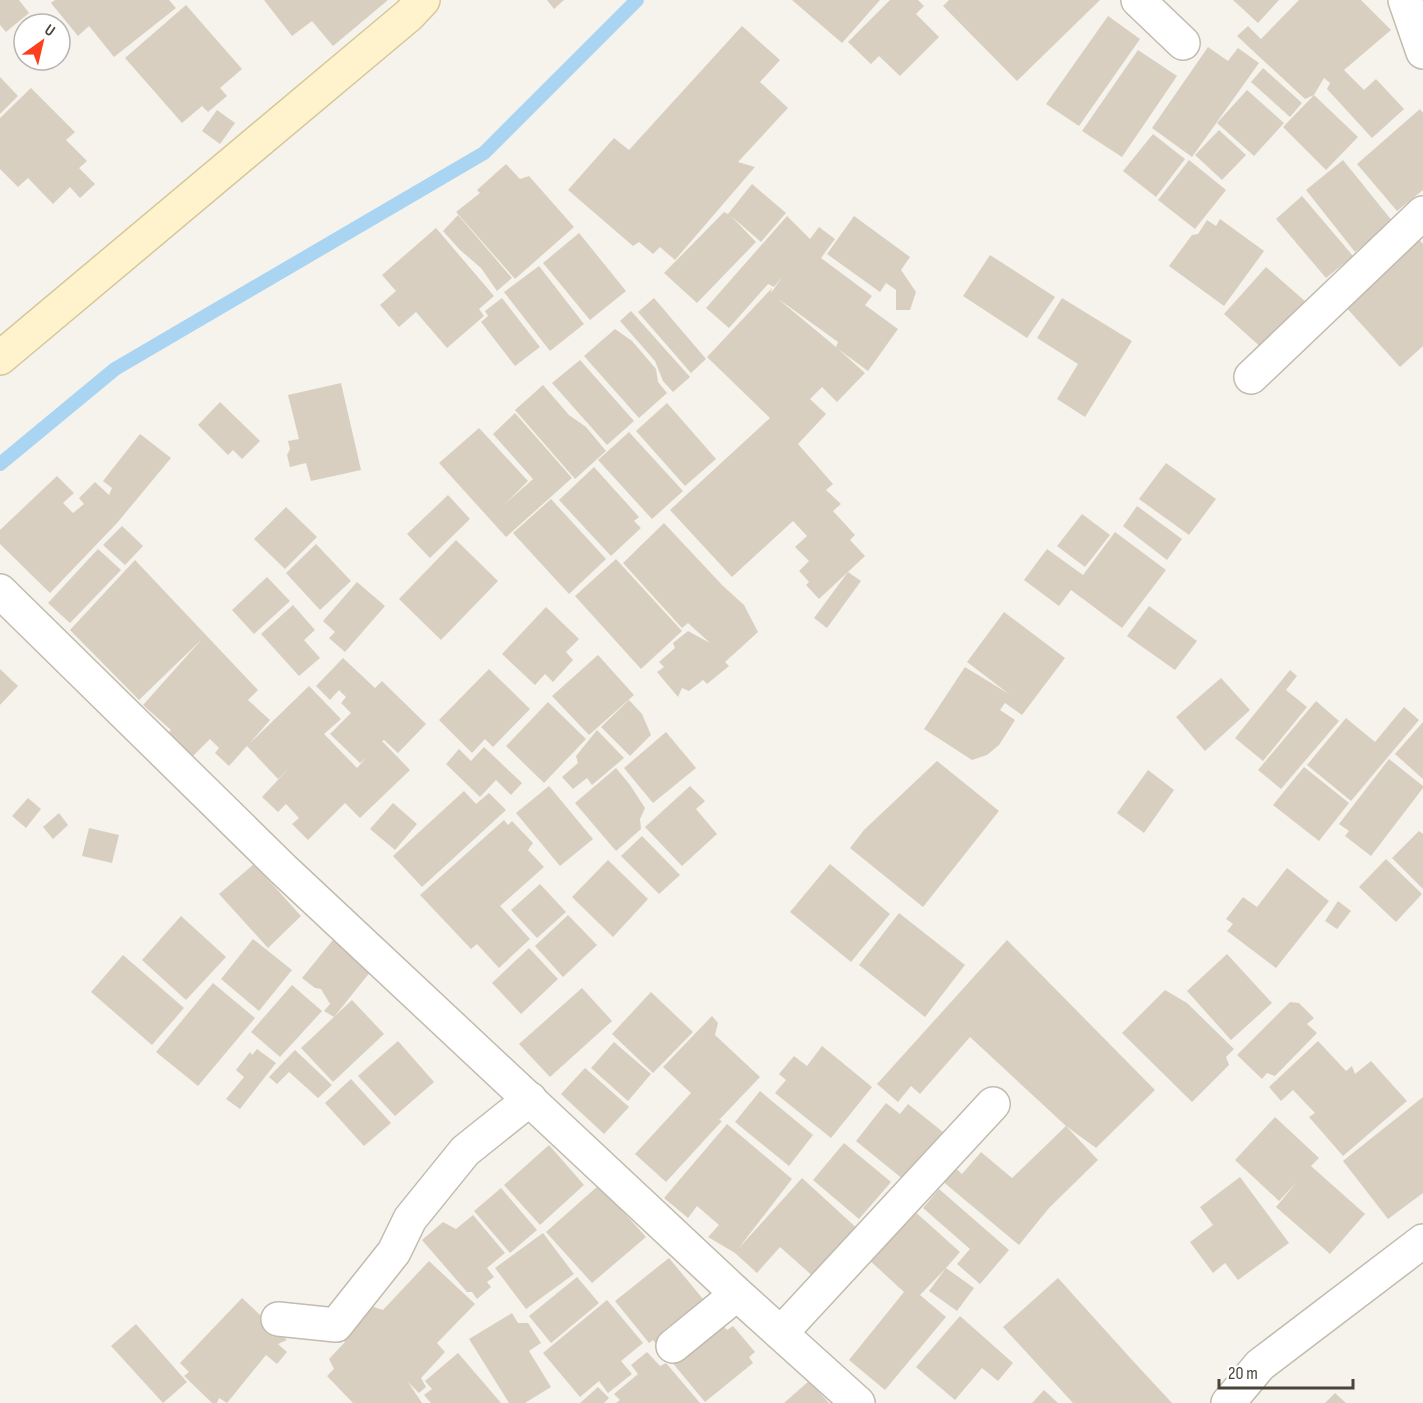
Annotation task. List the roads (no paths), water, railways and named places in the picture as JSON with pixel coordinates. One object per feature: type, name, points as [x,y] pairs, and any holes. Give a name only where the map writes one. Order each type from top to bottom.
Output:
[{"type":"main road","points":[[0,358],[391,30],[423,0]]},
{"type":"street","points":[[1138,0],[1183,43]]},
{"type":"street","points":[[1405,0],[1423,52]]},
{"type":"street","points":[[1251,376],[1423,213]]},
{"type":"street","points":[[0,591],[284,870],[737,1294],[858,1403]]},
{"type":"street","points":[[278,1319],[336,1325],[394,1252],[410,1219],[465,1151],[530,1099]]},
{"type":"street","points":[[781,1333],[993,1104]]},
{"type":"street","points":[[1228,1403],[1260,1365],[1423,1241]]},
{"type":"street","points":[[673,1346],[737,1294]]},
{"type":"waterway","points":[[0,464],[115,369],[484,153],[637,0]]}]
